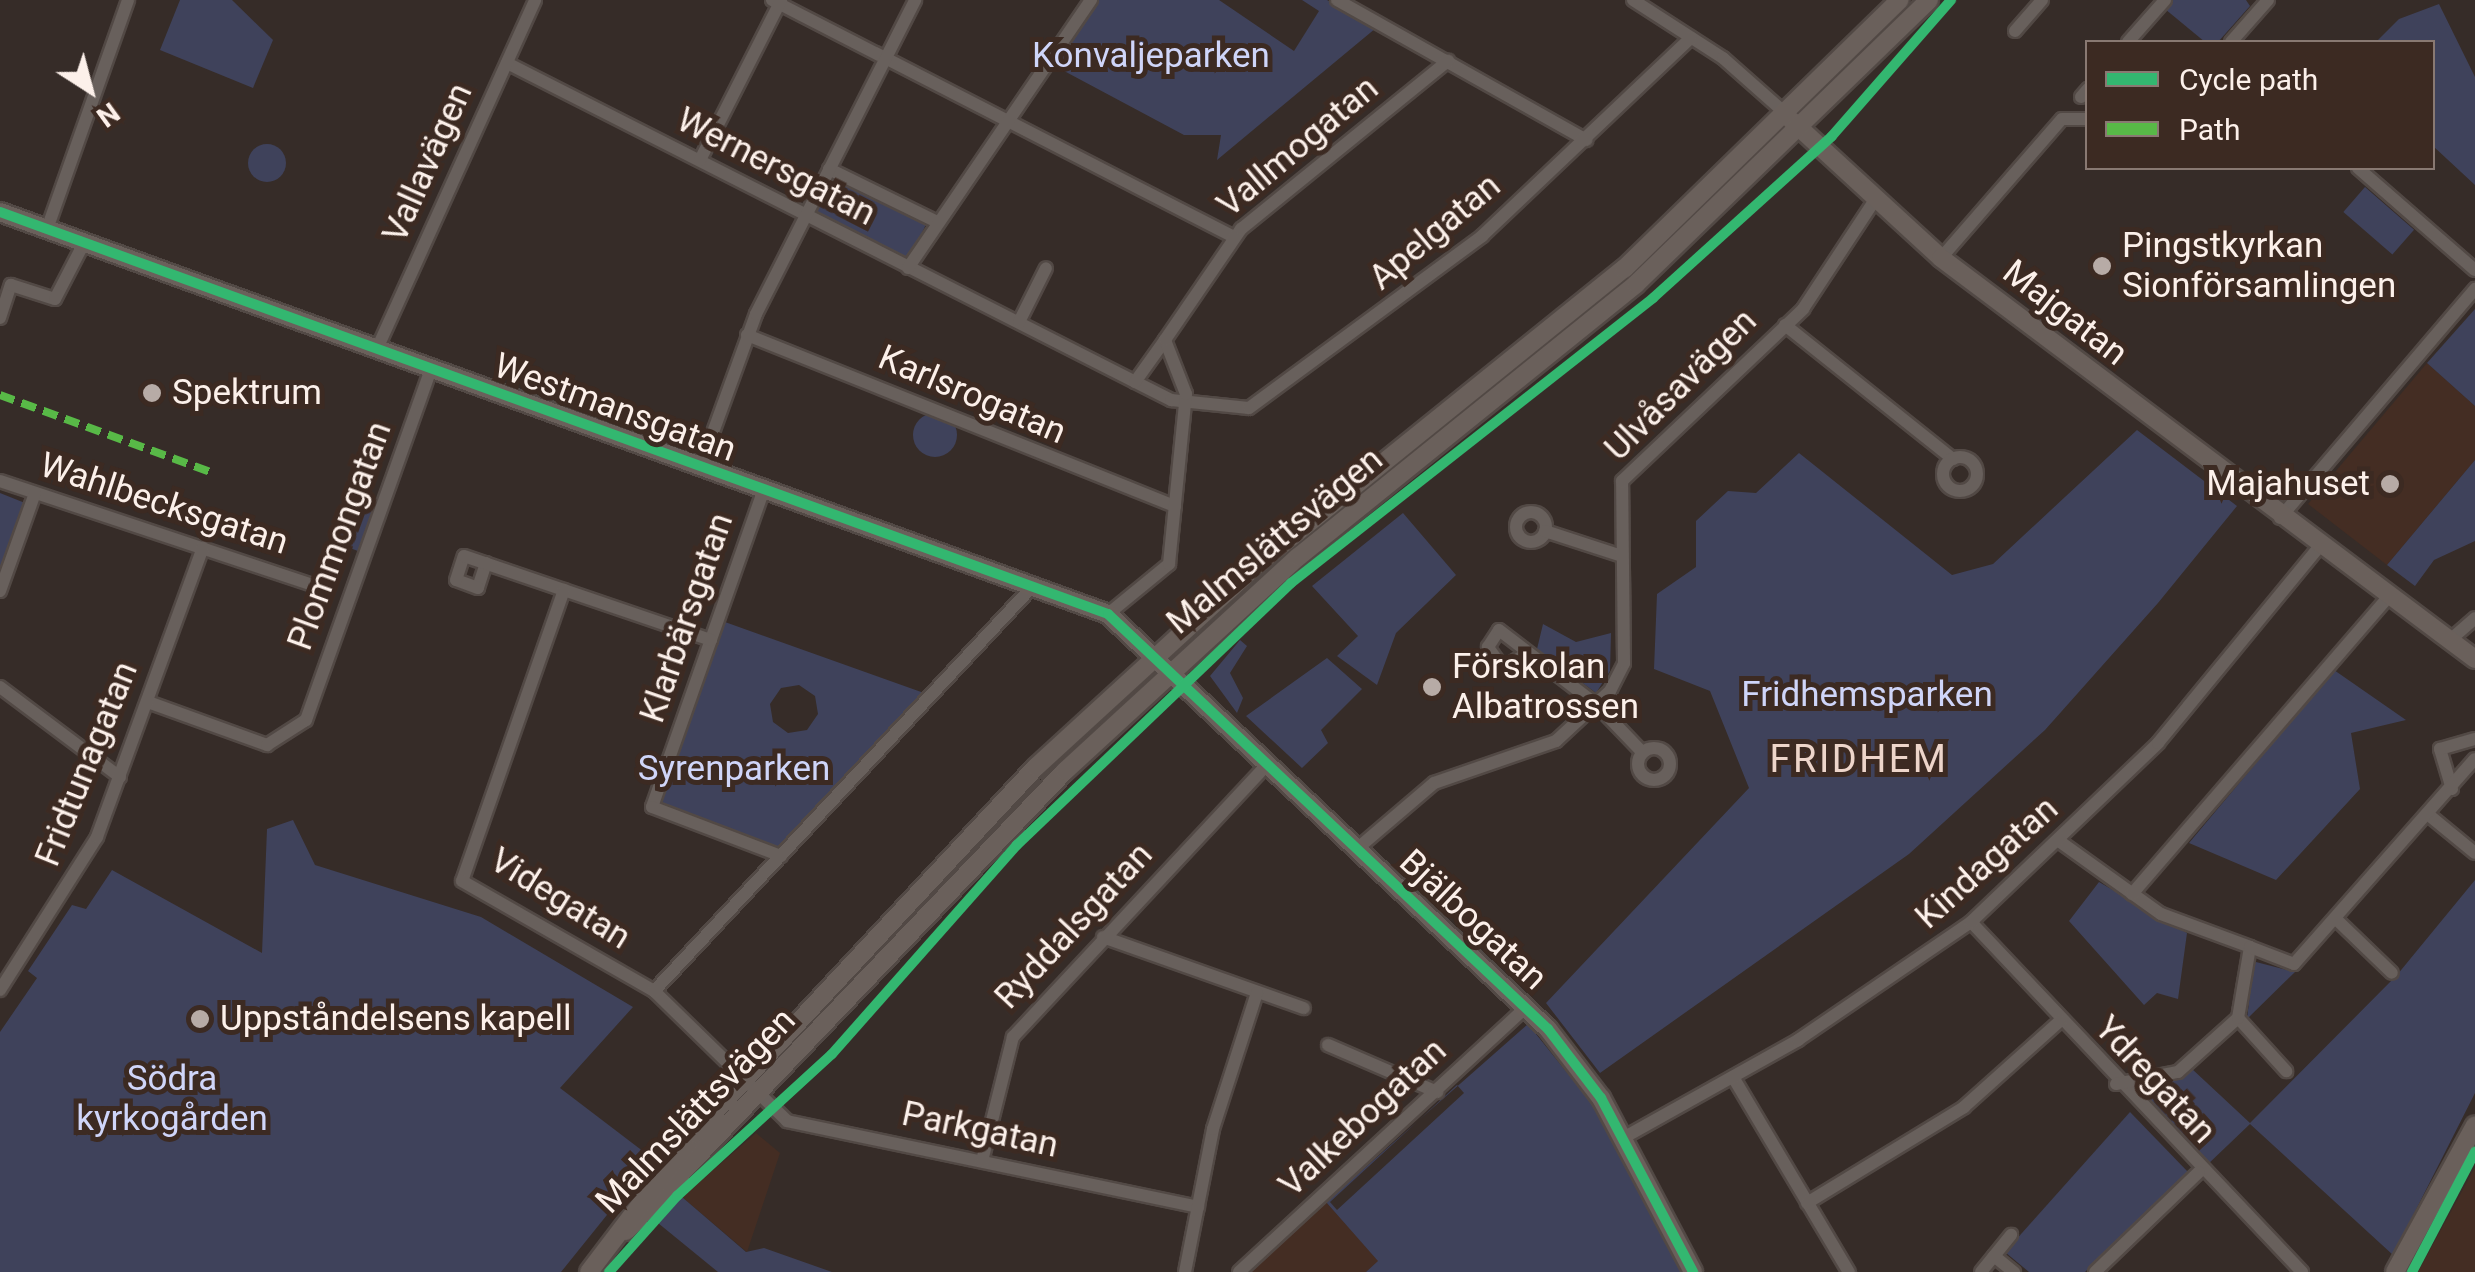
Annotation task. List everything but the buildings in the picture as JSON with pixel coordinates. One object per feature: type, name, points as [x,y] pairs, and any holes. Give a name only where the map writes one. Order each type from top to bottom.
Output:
[{"type":"main road","name":"Malmslättsvägen","points":[[589,1272],[744,1079],[1036,767],[1156,654],[1544,339],[1785,114],[1900,0]]},
{"type":"main road","name":"Malmslättsvägen","points":[[608,1249],[1004,832],[1172,671],[1312,546],[1557,355],[1800,130],[1929,0]]},
{"type":"main road","name":"Majgatan","points":[[1785,114],[1874,203],[1941,258],[2280,518],[2475,659]]},
{"type":"main road","name":"Westmansgatan","points":[[0,212],[430,372],[1108,614],[1156,654]]},
{"type":"main road","name":"Bjälbogatan","points":[[1156,654],[1526,1008],[1581,1068],[1623,1138],[1693,1272]]},
{"type":"main road","points":[[2395,1272],[2475,1125]]},
{"type":"street","points":[[46,229],[128,0]]},
{"type":"street","name":"Vallavägen","points":[[376,351],[535,0]]},
{"type":"street","points":[[700,468],[747,334],[915,0]]},
{"type":"street","points":[[908,268],[934,221],[1091,0]]},
{"type":"street","points":[[1337,0],[1586,140]]},
{"type":"street","name":"Majgatan","points":[[1633,0],[1691,38],[1785,114]]},
{"type":"street","points":[[2015,31],[2042,0]]},
{"type":"street","points":[[2130,40],[2165,0]]},
{"type":"street","points":[[700,160],[777,1],[1234,237]]},
{"type":"street","points":[[2233,40],[2262,2]]},
{"type":"street","name":"Apelgatan","points":[[1186,405],[1248,408],[1272,399],[1482,236],[1691,38]]},
{"type":"street","name":"Vallmogatan","points":[[1135,382],[1234,237],[1448,61]]},
{"type":"street","name":"Wernersgatan","points":[[506,63],[1186,405]]},
{"type":"street","points":[[1941,258],[2062,119],[2085,119]]},
{"type":"street","name":"Wernersgatan","points":[[830,169],[934,221]]},
{"type":"street","points":[[2360,170],[2475,270]]},
{"type":"street","name":"Ulvåsavägen","points":[[1358,848],[1434,783],[1554,742],[1597,705],[1624,662],[1619,556],[1626,475],[1786,324],[1874,203]]},
{"type":"street","points":[[0,318],[12,285],[55,300],[84,243]]},
{"type":"street","points":[[1019,322],[1046,268]]},
{"type":"street","points":[[2280,518],[2475,290]]},
{"type":"street","points":[[1786,324],[1953,458]]},
{"type":"street","name":"Karlsrogatan","points":[[747,334],[1175,506]]},
{"type":"street","points":[[1108,614],[1162,574],[1175,506],[1186,405],[1165,340]]},
{"type":"street","name":"Plommongatan","points":[[148,702],[267,744],[306,720],[430,372]]},
{"type":"street","name":"Wahlbecksgatan","points":[[0,481],[309,584]]},
{"type":"street","name":"Klarbärsgatan","points":[[764,490],[652,807],[780,856]]},
{"type":"street","points":[[0,591],[35,493]]},
{"type":"street","points":[[1545,532],[1619,556]]},
{"type":"street","name":"Kindagatan","points":[[1623,1138],[1733,1077],[1971,922],[2059,842],[2158,743],[2320,546]]},
{"type":"street","name":"Fridtunagatan","points":[[0,990],[80,869],[120,778],[203,548]]},
{"type":"street","points":[[486,564],[711,640]]},
{"type":"street","points":[[654,991],[1033,586]]},
{"type":"street","name":"Videgatan","points":[[564,590],[462,881],[654,991],[759,1094]]},
{"type":"street","points":[[2132,894],[2389,596]]},
{"type":"street","points":[[2450,640],[2475,618]]},
{"type":"street","points":[[1528,653],[1597,705],[1642,753]]},
{"type":"street","points":[[0,687],[120,778]]},
{"type":"street","points":[[2452,789],[2440,749],[2475,739]]},
{"type":"street","points":[[2059,842],[2132,894],[2294,964],[2430,816],[2475,759]]},
{"type":"street","name":"Ryddalsgatan","points":[[982,1161],[1012,1037],[1268,764]]},
{"type":"street","points":[[2430,816],[2475,853]]},
{"type":"street","points":[[2337,920],[2392,974]]},
{"type":"street","name":"Ydregatan","points":[[1971,922],[2284,1266],[2302,1272]]},
{"type":"street","points":[[1103,937],[1304,1008]]},
{"type":"street","points":[[2116,1084],[2178,1072],[2238,1018],[2250,947]]},
{"type":"street","points":[[1185,1272],[1198,1207],[1258,993]]},
{"type":"street","name":"Valkebogatan","points":[[1239,1272],[1526,1008]]},
{"type":"street","points":[[2238,1018],[2286,1071]]},
{"type":"street","points":[[1807,1203],[1964,1107],[2060,1020]]},
{"type":"street","points":[[1328,1045],[1437,1092]]},
{"type":"street","points":[[1733,1077],[1849,1272]]},
{"type":"street","name":"Parkgatan","points":[[759,1094],[787,1121],[1198,1207]]},
{"type":"street","points":[[2096,1272],[2199,1172]]},
{"type":"street","points":[[1981,1272],[2011,1234]]},
{"type":"street","points":[[1994,1256],[2014,1272]]},
{"type":"shaded area","name":"Majahuset","points":[[2427,363],[2475,406],[2475,460],[2387,565],[2308,504]]},
{"type":"shaded area","points":[[756,1133],[780,1153],[747,1252],[682,1197]]},
{"type":"shaded area","points":[[2475,1167],[2475,1272],[2418,1272],[2461,1193]]},
{"type":"shaded area","points":[[1326,1202],[1379,1261],[1366,1272],[1248,1272]]},
{"type":"green space","points":[[180,0],[232,0],[273,40],[253,88],[160,50]]},
{"type":"green space","name":"Konvaljeparken","points":[[1097,0],[1219,0],[1294,51],[1319,11],[1302,0],[1327,0],[1376,28],[1217,160],[1221,135],[1184,135],[1051,64]]},
{"type":"green space","points":[[2173,0],[2246,0],[2250,6],[2220,40],[2203,40],[2165,9]]},
{"type":"green space","points":[[2439,4],[2475,77],[2475,185],[2435,148],[2435,40],[2378,40],[2399,19]]},
{"type":"green space","points":[[267,144],[280,150],[286,163],[280,176],[267,182],[254,176],[248,163],[254,150]]},
{"type":"green space","points":[[833,178],[926,224],[909,259],[816,213]]},
{"type":"green space","points":[[2365,187],[2414,230],[2392,255],[2343,212]]},
{"type":"green space","points":[[2475,309],[2475,406],[2427,363]]},
{"type":"green space","points":[[935,413],[951,419],[957,435],[951,451],[935,457],[919,451],[913,435],[919,419]]},
{"type":"green space","name":"Fridhemsparken","points":[[2137,430],[2237,506],[2158,603],[2045,730],[1909,854],[1600,1073],[1546,1003],[1749,788],[1710,691],[1654,669],[1657,594],[1696,567],[1696,521],[1728,491],[1756,493],[1799,453],[1952,575],[1993,564]]},
{"type":"green space","points":[[2475,460],[2475,541],[2434,560],[2415,586],[2387,565]]},
{"type":"green space","points":[[355,490],[379,499],[359,552],[335,542]]},
{"type":"green space","points":[[0,493],[30,505],[0,591]]},
{"type":"green space","points":[[1403,513],[1456,575],[1396,633],[1377,685],[1337,656],[1358,636],[1312,586]]},
{"type":"green space","name":"Syrenparken","points":[[725,622],[924,693],[779,847],[659,804]],"holes":[[[799,685],[815,696],[818,714],[807,730],[788,733],[773,722],[770,704],[781,688]]]},
{"type":"green space","points":[[1543,624],[1576,642],[1611,633],[1610,671],[1596,693],[1537,649]]},
{"type":"green space","points":[[1240,640],[1247,646],[1230,673],[1243,698],[1237,713],[1210,676]]},
{"type":"green space","points":[[1327,658],[1362,689],[1321,730],[1328,743],[1302,768],[1246,716]]},
{"type":"green space","points":[[2334,670],[2406,720],[2351,733],[2360,789],[2276,880],[2189,843]]},
{"type":"green space","name":"Södra kyrkogården","points":[[293,820],[315,865],[481,917],[633,1007],[560,1088],[644,1152],[615,1205],[561,1272],[0,1272],[0,1032],[37,978],[28,971],[72,905],[86,909],[112,870],[262,953],[267,829]]},
{"type":"green space","points":[[2475,880],[2475,1093],[2393,1255],[2250,1124],[2206,1166],[2138,1093],[2191,1068],[2250,1123],[2397,975]]},
{"type":"green space","points":[[2099,882],[2187,933],[2178,999],[2157,993],[2144,1005],[2069,921]]},
{"type":"green space","points":[[2256,962],[2295,972],[2247,1019],[2253,966]]},
{"type":"green space","points":[[1528,1024],[1593,1105],[1682,1272],[1366,1272],[1378,1261],[1326,1202],[1418,1121],[1330,1202],[1337,1210],[1464,1093],[1458,1086]]},
{"type":"green space","points":[[2130,1112],[2188,1172],[2085,1272],[2029,1272],[2005,1252]]},
{"type":"green space","points":[[682,1197],[746,1252],[764,1248],[832,1272],[718,1272],[658,1223]]},
{"type":"marked path","points":[[0,395],[210,472]]},
{"type":"cycle path","points":[[609,1272],[677,1196],[832,1054],[1017,845],[1291,583],[1653,298],[1832,136],[1951,0]]},
{"type":"cycle path","points":[[0,212],[1108,614],[1548,1029],[1601,1098],[1693,1272]]},
{"type":"cycle path","points":[[2412,1272],[2475,1152]]},
{"type":"place","name":"Pingstkyrkan Sionförsamlingen","points":[[2102,266]]},
{"type":"place","name":"Spektrum","points":[[152,393]]},
{"type":"place","name":"Majahuset","points":[[2390,484]]},
{"type":"place","name":"Förskolan Albatrossen","points":[[1432,687]]},
{"type":"place","name":"Uppståndelsens kapell","points":[[200,1019]]},
{"type":"district","name":"FRIDHEM","points":[[1859,760]]}]
